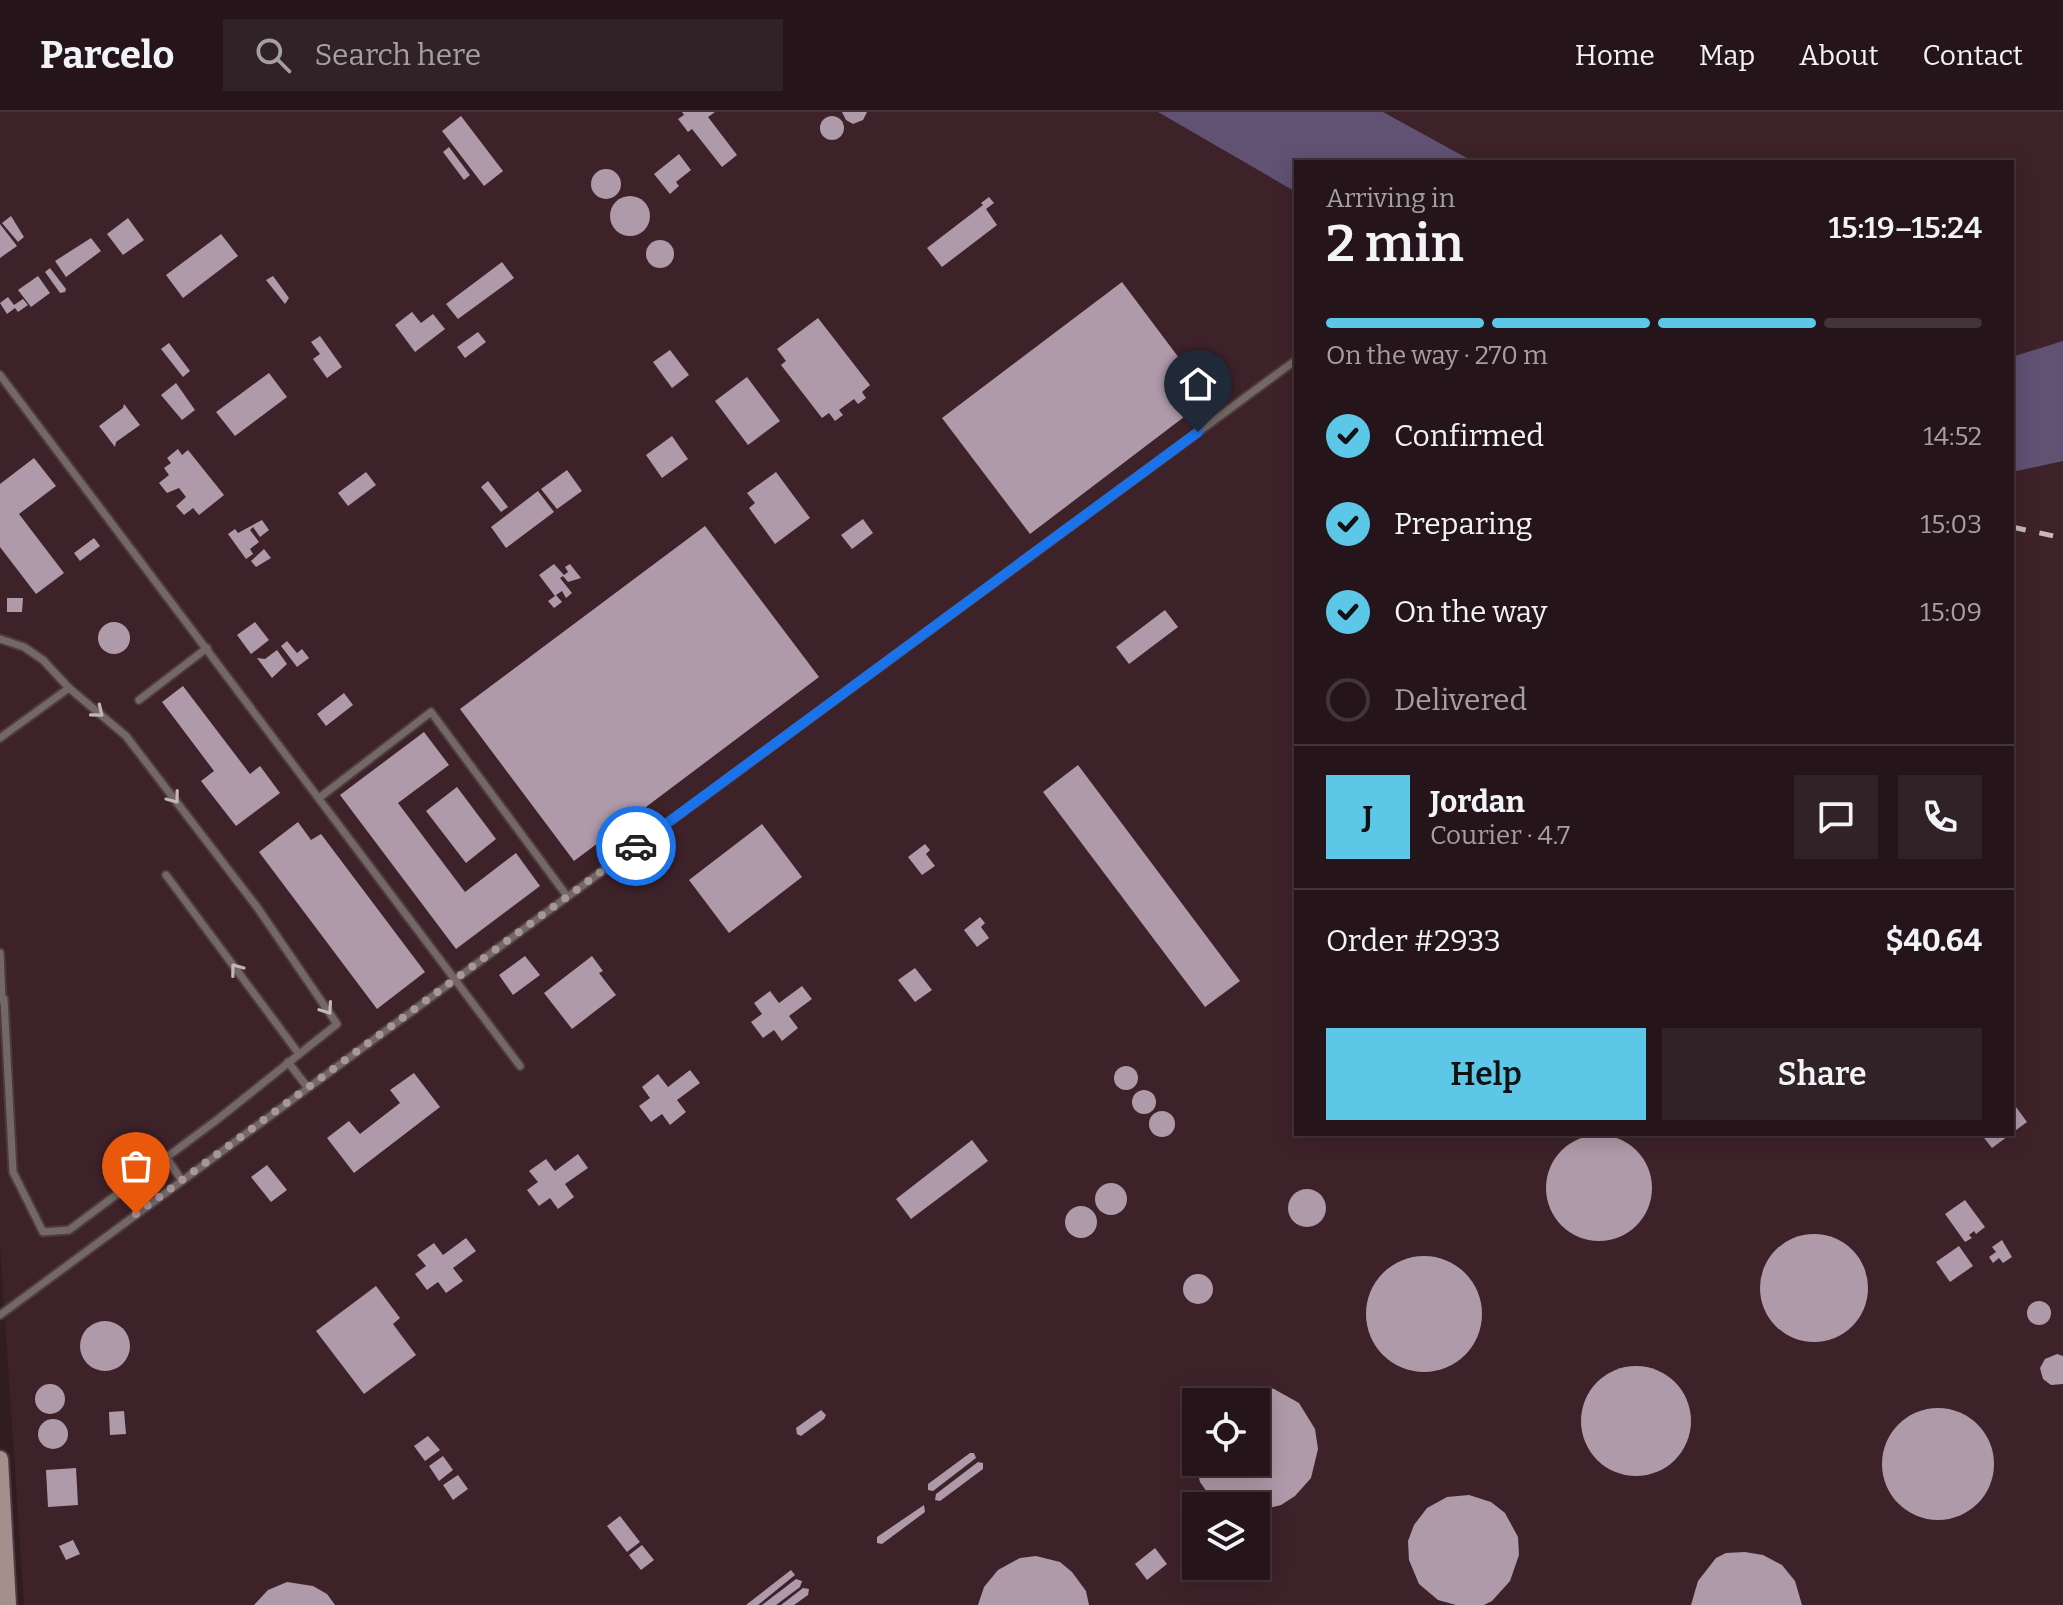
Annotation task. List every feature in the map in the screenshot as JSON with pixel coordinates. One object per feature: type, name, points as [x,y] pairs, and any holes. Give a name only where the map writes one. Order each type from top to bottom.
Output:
[{"type":"main road","points":[[0,1459],[8,1605]]},
{"type":"lane","points":[[0,1315],[1294,361]]},
{"type":"lane","points":[[0,375],[520,1066]]},
{"type":"lane","points":[[0,639],[24,647],[43,660],[69,688],[126,736],[257,907],[337,1024],[69,1230],[43,1232],[13,1172],[0,953]]},
{"type":"lane","points":[[139,700],[207,648]]},
{"type":"lane","points":[[0,738],[69,688]]},
{"type":"lane","points":[[319,798],[431,712],[567,896]]},
{"type":"lane","points":[[166,875],[299,1054]]},
{"type":"lane","points":[[288,1062],[308,1088]]},
{"type":"lane","points":[[166,1157],[182,1181]]},
{"type":"shaded area","points":[[0,112],[2063,112],[2063,1605],[24,1605],[0,1244]]},
{"type":"shaded area","points":[[1158,112],[1383,112],[1470,160],[1294,160],[1294,191]]},
{"type":"shaded area","points":[[2063,341],[2063,461],[2014,472],[2014,356]]},
{"type":"building","points":[[682,112],[715,112],[708,117],[737,155],[722,167],[692,129],[688,132],[678,119],[684,115]]},
{"type":"building","points":[[842,112],[867,112],[863,120],[853,124],[846,120]]},
{"type":"building","points":[[461,116],[503,171],[484,186],[442,131]]},
{"type":"building","points":[[832,116],[841,119],[844,128],[841,137],[832,140],[823,137],[820,128],[823,119]]},
{"type":"building","points":[[449,147],[470,175],[464,180],[443,152]]},
{"type":"building","points":[[679,154],[691,170],[676,182],[679,186],[670,194],[654,174]]},
{"type":"building","points":[[606,169],[617,173],[621,184],[617,195],[606,199],[595,195],[591,184],[595,173]]},
{"type":"building","points":[[630,196],[644,202],[650,216],[644,230],[630,236],[616,230],[610,216],[616,202]]},
{"type":"building","points":[[989,197],[994,203],[986,209],[997,225],[942,267],[927,248]]},
{"type":"building","points":[[11,216],[24,237],[18,242],[2,223]]},
{"type":"building","points":[[128,218],[144,240],[123,255],[107,234]]},
{"type":"building","points":[[0,224],[17,246],[0,258]]},
{"type":"building","points":[[221,234],[238,256],[183,298],[166,275]]},
{"type":"building","points":[[91,238],[101,251],[66,277],[55,261]]},
{"type":"building","points":[[660,240],[670,244],[674,254],[670,264],[660,268],[650,264],[646,254],[650,244]]},
{"type":"building","points":[[502,262],[514,278],[458,319],[446,304]]},
{"type":"building","points":[[50,268],[66,289],[65,292],[60,293],[45,272]]},
{"type":"building","points":[[38,276],[50,293],[31,307],[18,290]]},
{"type":"building","points":[[273,276],[289,298],[285,304],[266,280]]},
{"type":"building","points":[[1122,282],[1209,398],[1030,534],[942,418]]},
{"type":"building","points":[[8,297],[14,305],[23,299],[28,305],[18,312],[15,308],[7,314],[0,303]]},
{"type":"building","points":[[412,312],[421,323],[433,314],[445,329],[415,352],[395,325]]},
{"type":"building","points":[[818,318],[870,385],[862,392],[866,398],[858,404],[854,399],[839,410],[843,415],[835,421],[829,413],[822,418],[781,365],[786,361],[777,349]]},
{"type":"building","points":[[478,332],[486,342],[465,358],[457,347]]},
{"type":"building","points":[[320,336],[342,367],[327,378],[313,359],[320,354],[311,342]]},
{"type":"building","points":[[169,343],[190,371],[183,377],[161,349]]},
{"type":"building","points":[[670,350],[689,375],[672,388],[653,362]]},
{"type":"building","points":[[269,373],[287,397],[235,436],[216,412]]},
{"type":"building","points":[[747,377],[780,421],[748,445],[715,401]]},
{"type":"building","points":[[176,383],[195,410],[182,420],[161,395]]},
{"type":"building","points":[[124,404],[140,425],[116,442],[115,447],[99,426]]},
{"type":"building","points":[[672,436],[688,459],[662,478],[646,455]]},
{"type":"building","points":[[178,449],[182,455],[188,450],[224,495],[199,515],[193,508],[184,515],[176,506],[186,497],[179,488],[167,493],[159,483],[169,475],[164,468],[171,463],[167,458]]},
{"type":"building","points":[[34,458],[56,486],[19,514],[64,573],[36,594],[0,547],[0,484]]},
{"type":"building","points":[[567,470],[582,491],[557,509],[541,489]]},
{"type":"building","points":[[366,472],[376,485],[348,506],[338,493]]},
{"type":"building","points":[[776,472],[810,518],[775,544],[749,508],[755,503],[747,493]]},
{"type":"building","points":[[488,481],[508,507],[501,512],[481,487]]},
{"type":"building","points":[[538,491],[554,512],[506,548],[491,527]]},
{"type":"building","points":[[863,519],[873,533],[852,549],[841,535]]},
{"type":"building","points":[[262,520],[269,530],[260,537],[253,527],[250,530],[259,542],[250,549],[253,554],[246,559],[228,534],[235,529],[238,533]]},
{"type":"building","points":[[705,526],[819,677],[574,861],[460,709]]},
{"type":"building","points":[[94,538],[100,546],[80,561],[74,553]]},
{"type":"building","points":[[264,549],[271,558],[256,567],[251,561]]},
{"type":"building","points":[[554,564],[564,575],[568,572],[565,567],[570,564],[581,578],[568,582],[563,576],[560,578],[572,593],[566,598],[562,591],[556,595],[562,602],[554,608],[548,601],[555,596],[539,575]]},
{"type":"building","points":[[7,598],[23,598],[22,612],[7,612]]},
{"type":"building","points":[[1165,610],[1178,627],[1129,664],[1116,647]]},
{"type":"building","points":[[114,622],[125,627],[130,638],[125,649],[114,654],[103,649],[98,638],[103,627]]},
{"type":"building","points":[[255,622],[269,640],[251,654],[237,635]]},
{"type":"building","points":[[287,641],[297,653],[302,649],[309,658],[297,667],[281,646]]},
{"type":"building","points":[[277,650],[287,664],[272,678],[257,658],[265,659]]},
{"type":"building","points":[[183,686],[250,774],[260,766],[280,793],[236,826],[201,781],[214,771],[162,702]]},
{"type":"building","points":[[344,693],[353,705],[326,726],[317,714]]},
{"type":"building","points":[[424,732],[449,765],[398,803],[465,892],[516,853],[540,886],[456,949],[340,795]]},
{"type":"building","points":[[1078,765],[1240,981],[1205,1007],[1043,792]]},
{"type":"building","points":[[457,787],[496,839],[466,863],[426,811]]},
{"type":"building","points":[[298,822],[311,840],[321,834],[425,972],[377,1009],[259,852]]},
{"type":"building","points":[[762,824],[802,877],[729,933],[689,880]]},
{"type":"building","points":[[925,844],[930,850],[926,854],[935,866],[922,875],[908,857]]},
{"type":"building","points":[[980,917],[985,923],[981,927],[989,938],[977,947],[964,930]]},
{"type":"building","points":[[525,956],[540,975],[513,995],[499,975]]},
{"type":"building","points":[[592,956],[603,971],[599,973],[616,995],[572,1029],[544,993]]},
{"type":"building","points":[[915,968],[932,990],[915,1002],[898,980]]},
{"type":"building","points":[[802,986],[812,999],[789,1016],[798,1028],[782,1041],[774,1030],[763,1038],[751,1022],[762,1014],[754,1003],[770,991],[779,1003]]},
{"type":"building","points":[[1126,1066],[1137,1073],[1138,1078],[1131,1089],[1126,1090],[1115,1083],[1114,1078],[1121,1067]]},
{"type":"building","points":[[690,1070],[700,1083],[677,1100],[686,1112],[670,1125],[662,1114],[651,1122],[639,1106],[650,1098],[642,1087],[658,1074],[668,1087]]},
{"type":"building","points":[[414,1073],[440,1107],[354,1173],[327,1138],[349,1121],[360,1134],[400,1103],[390,1090]]},
{"type":"building","points":[[1144,1090],[1153,1093],[1156,1102],[1153,1111],[1144,1114],[1135,1111],[1132,1102],[1135,1093]]},
{"type":"building","points":[[2016,1107],[2027,1122],[2014,1132]]},
{"type":"building","points":[[1162,1111],[1171,1115],[1175,1124],[1171,1133],[1162,1137],[1153,1133],[1149,1124],[1153,1115]]},
{"type":"building","points":[[1589,1136],[1609,1136],[1628,1144],[1643,1159],[1651,1178],[1651,1198],[1643,1217],[1628,1232],[1609,1240],[1589,1240],[1570,1232],[1555,1217],[1547,1198],[1547,1178],[1555,1159],[1570,1144]]},
{"type":"building","points":[[1983,1136],[2008,1136],[1992,1148]]},
{"type":"building","points":[[972,1140],[988,1161],[911,1219],[896,1199]]},
{"type":"building","points":[[578,1154],[588,1168],[565,1184],[574,1197],[558,1209],[550,1198],[539,1206],[527,1190],[538,1182],[529,1171],[546,1159],[555,1171]]},
{"type":"building","points":[[267,1165],[287,1190],[271,1202],[251,1177]]},
{"type":"building","points":[[1111,1183],[1122,1188],[1127,1199],[1122,1210],[1111,1215],[1100,1210],[1095,1199],[1100,1188]]},
{"type":"building","points":[[1307,1189],[1321,1194],[1326,1208],[1321,1222],[1307,1227],[1293,1222],[1288,1208],[1293,1194]]},
{"type":"building","points":[[1965,1200],[1985,1227],[1976,1234],[1974,1231],[1969,1235],[1972,1238],[1965,1242],[1945,1214]]},
{"type":"building","points":[[1081,1206],[1092,1211],[1097,1222],[1092,1233],[1081,1238],[1070,1233],[1065,1222],[1070,1211]]},
{"type":"building","points":[[1814,1234],[1835,1238],[1852,1250],[1864,1267],[1868,1288],[1864,1309],[1852,1326],[1835,1338],[1814,1342],[1793,1338],[1776,1326],[1764,1309],[1760,1288],[1764,1267],[1776,1250],[1793,1238]]},
{"type":"building","points":[[466,1238],[476,1251],[453,1268],[463,1281],[446,1293],[438,1282],[427,1290],[415,1274],[426,1266],[417,1255],[434,1243],[443,1255]]},
{"type":"building","points":[[2002,1240],[2012,1257],[2003,1263],[1999,1258],[1993,1263],[1989,1257],[1996,1252],[1992,1247]]},
{"type":"building","points":[[1959,1246],[1973,1266],[1950,1282],[1936,1262]]},
{"type":"building","points":[[1424,1256],[1446,1260],[1465,1273],[1478,1292],[1482,1314],[1478,1336],[1465,1355],[1446,1368],[1424,1372],[1402,1368],[1383,1355],[1370,1336],[1366,1314],[1370,1292],[1383,1273],[1402,1260]]},
{"type":"building","points":[[1198,1274],[1209,1278],[1213,1289],[1209,1300],[1198,1304],[1187,1300],[1183,1289],[1187,1278]]},
{"type":"building","points":[[376,1286],[400,1318],[393,1324],[416,1355],[364,1394],[316,1331]]},
{"type":"building","points":[[2039,1301],[2047,1305],[2051,1313],[2047,1321],[2039,1325],[2031,1321],[2027,1313],[2031,1305]]},
{"type":"building","points":[[105,1321],[123,1328],[130,1346],[123,1364],[105,1371],[87,1364],[80,1346],[87,1328]]},
{"type":"building","points":[[2057,1354],[2063,1356],[2063,1384],[2051,1385],[2043,1379],[2040,1368],[2045,1359]]},
{"type":"building","points":[[1636,1366],[1657,1370],[1675,1382],[1687,1400],[1691,1421],[1687,1442],[1675,1460],[1657,1472],[1636,1476],[1615,1472],[1597,1460],[1585,1442],[1581,1421],[1585,1400],[1597,1382],[1615,1370]]},
{"type":"building","points":[[50,1384],[61,1388],[65,1399],[61,1410],[50,1414],[39,1410],[35,1399],[39,1388]]},
{"type":"building","points":[[1270,1388],[1299,1403],[1315,1429],[1318,1449],[1311,1478],[1295,1496],[1270,1508],[1270,1492],[1207,1492],[1198,1476],[1270,1476]]},
{"type":"building","points":[[1938,1408],[1959,1413],[1977,1425],[1989,1443],[1994,1464],[1989,1485],[1977,1503],[1959,1515],[1938,1520],[1917,1515],[1899,1503],[1887,1485],[1882,1464],[1887,1443],[1899,1425],[1917,1413]]},
{"type":"building","points":[[821,1410],[826,1415],[824,1419],[801,1436],[797,1434],[796,1428]]},
{"type":"building","points":[[124,1411],[126,1434],[110,1435],[109,1412]]},
{"type":"building","points":[[53,1419],[64,1423],[68,1434],[64,1445],[53,1449],[42,1445],[38,1434],[42,1423]]},
{"type":"building","points":[[428,1436],[440,1450],[425,1461],[414,1446]]},
{"type":"building","points":[[974,1453],[976,1458],[933,1491],[928,1490],[928,1484]]},
{"type":"building","points":[[443,1456],[453,1470],[439,1481],[429,1466]]},
{"type":"building","points":[[978,1462],[983,1463],[983,1469],[940,1501],[935,1500],[936,1494]]},
{"type":"building","points":[[76,1468],[78,1505],[48,1507],[46,1470]]},
{"type":"building","points":[[458,1475],[468,1489],[453,1500],[443,1485]]},
{"type":"building","points":[[1469,1495],[1491,1502],[1505,1513],[1518,1537],[1519,1555],[1510,1581],[1492,1601],[1484,1605],[1456,1605],[1438,1600],[1419,1584],[1409,1560],[1408,1541],[1414,1525],[1427,1508],[1447,1497]]},
{"type":"building","points":[[924,1505],[925,1512],[882,1544],[877,1543],[877,1537]]},
{"type":"building","points":[[620,1516],[640,1542],[627,1552],[607,1526]]},
{"type":"building","points":[[73,1540],[80,1554],[66,1560],[59,1546]]},
{"type":"building","points":[[642,1545],[654,1560],[641,1570],[629,1555]]},
{"type":"building","points":[[1155,1548],[1167,1564],[1147,1580],[1135,1564]]},
{"type":"building","points":[[1726,1553],[1763,1555],[1782,1565],[1795,1581],[1802,1605],[1691,1605],[1698,1581],[1716,1558]]},
{"type":"building","points":[[1036,1556],[1060,1562],[1072,1572],[1086,1591],[1089,1605],[978,1605],[984,1587],[998,1570],[1020,1558]]},
{"type":"building","points":[[791,1570],[795,1575],[758,1605],[746,1605]]},
{"type":"building","points":[[796,1579],[802,1581],[800,1587],[776,1605],[762,1605]]},
{"type":"building","points":[[287,1582],[313,1586],[327,1594],[335,1605],[254,1605],[268,1590]]},
{"type":"building","points":[[803,1588],[809,1589],[808,1595],[794,1605],[781,1605]]},
{"type":"railway","points":[[2014,527],[2063,538]]},
{"type":"way so far","points":[[136,1214],[636,846]]},
{"type":"route","points":[[636,846],[1198,432]]}]
